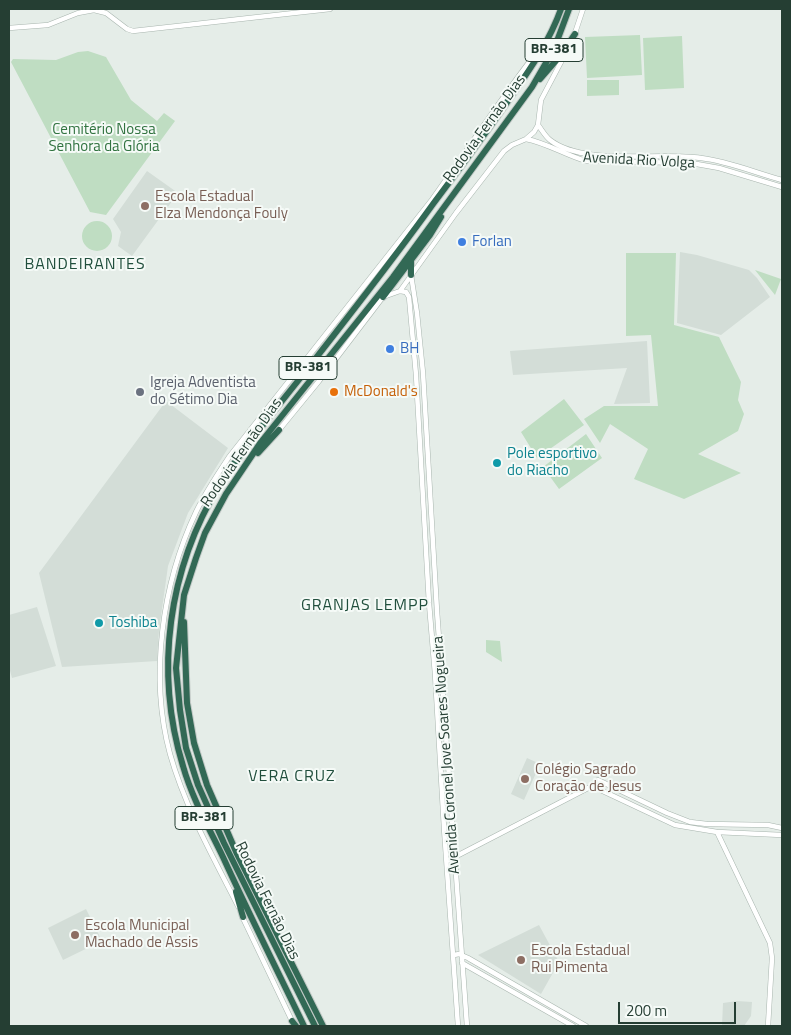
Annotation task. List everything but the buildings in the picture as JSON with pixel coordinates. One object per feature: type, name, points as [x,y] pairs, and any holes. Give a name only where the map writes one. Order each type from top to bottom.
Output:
[{"type":"highway","name":"Rodovia Fernão Dias","points":[[304,1026],[190,787],[178,750],[171,711],[168,660],[172,612],[187,554],[207,508],[227,474],[254,436],[352,312],[463,164],[526,75],[548,38],[561,9]]},
{"type":"highway","name":"Rodovia Fernão Dias","points":[[315,1026],[224,843],[198,785],[186,748],[176,668],[184,595],[196,558],[215,512],[226,494],[262,442],[388,283],[532,87],[554,49],[569,9]]},
{"type":"highway","points":[[532,87],[560,56],[576,34]]},
{"type":"highway","points":[[530,61],[548,38]]},
{"type":"highway","name":"BR-381","points":[[383,297],[430,235],[454,193]]},
{"type":"highway","points":[[411,260],[411,276]]},
{"type":"highway","name":"BR-381","points":[[250,460],[279,430]]},
{"type":"highway","name":"BR-381","points":[[184,595],[184,658],[187,703],[194,743],[207,785],[222,823],[323,1026]]},
{"type":"highway","points":[[232,876],[243,917]]},
{"type":"highway","name":"BR-381","points":[[258,896],[266,927]]},
{"type":"street","points":[[9,28],[48,25],[88,11],[106,13],[127,29],[133,31],[330,9]]},
{"type":"street","name":"Rodovia Fernão Dias","points":[[400,291],[456,213],[504,151],[512,144],[526,139],[534,132],[538,125],[541,100],[576,34],[583,9]]},
{"type":"street","name":"Rodovia Fernão Dias","points":[[294,1023],[187,802],[168,745],[160,665],[164,619],[175,566],[196,513],[213,481],[229,457],[459,163],[496,105],[530,61]]},
{"type":"street","name":"Avenida Rio Volga","points":[[538,125],[550,140],[572,151],[587,155],[663,155],[704,158],[782,180]]},
{"type":"street","name":"Avenida Rio Volga","points":[[526,139],[536,141],[570,157],[586,161],[691,163],[718,168],[782,187]]},
{"type":"street","name":"Avenida Coronel Jove Soares Nogueira","points":[[411,276],[417,313],[424,398],[467,1026]]},
{"type":"street","points":[[383,297],[400,291]]},
{"type":"street","name":"Avenida Coronel Jove Soares Nogueira","points":[[400,291],[406,292],[409,296],[418,398],[429,603],[458,1026]]},
{"type":"street","name":"Rodovia Fernão Dias","points":[[279,430],[383,297]]},
{"type":"street","points":[[411,313],[417,313]]},
{"type":"street","points":[[418,398],[424,398]]},
{"type":"street","points":[[446,861],[592,786],[598,780],[690,822],[768,825],[782,828]]},
{"type":"street","points":[[592,786],[675,825],[717,832],[782,835]]},
{"type":"street","points":[[717,832],[770,943],[772,958],[768,1026]]},
{"type":"street","points":[[449,907],[458,905]]},
{"type":"street","points":[[454,955],[462,955],[586,1026]]},
{"type":"street","points":[[454,963],[457,965],[462,963],[573,1026]]},
{"type":"shaded area","name":"Escola Estadual Elza Mendonça Fouly","points":[[147,171],[178,193],[132,256],[118,246],[121,232],[113,219]]},
{"type":"shaded area","points":[[680,252],[749,270],[770,297],[721,335],[677,323]]},
{"type":"shaded area","points":[[647,341],[650,403],[614,404],[627,368],[513,375],[510,351]]},
{"type":"shaded area","points":[[166,401],[228,448],[188,513],[168,566],[159,630],[157,661],[62,667],[39,573]]},
{"type":"shaded area","points":[[37,607],[56,666],[12,678],[9,667],[9,615]]},
{"type":"shaded area","name":"Colégio Sagrado Coração de Jesus","points":[[527,758],[540,764],[524,800],[511,794]]},
{"type":"shaded area","name":"Escola Municipal Machado de Assis","points":[[86,909],[102,941],[63,960],[48,928]]},
{"type":"shaded area","name":"Escola Estadual Rui Pimenta","points":[[539,925],[559,962],[541,994],[478,955]]},
{"type":"shaded area","points":[[737,1001],[752,1002],[751,1016],[744,1026],[722,1026],[723,1003]]},
{"type":"green space","points":[[640,35],[642,75],[587,78],[585,37]]},
{"type":"green space","points":[[682,36],[684,88],[645,90],[643,38]]},
{"type":"green space","name":"Cemitério Nossa Senhora da Glória","points":[[88,51],[106,57],[131,100],[157,121],[164,113],[175,121],[106,215],[90,212],[11,62],[13,59],[56,60],[78,52]]},
{"type":"green space","points":[[587,80],[619,80],[619,95],[587,96]]},
{"type":"green space","points":[[97,221],[108,225],[112,236],[108,247],[97,251],[86,247],[82,236],[86,225]]},
{"type":"green space","points":[[626,253],[676,253],[674,325],[719,337],[741,382],[738,400],[744,414],[738,431],[698,454],[741,473],[684,499],[634,479],[648,449],[610,424],[600,443],[584,419],[604,406],[658,406],[651,335],[626,336]]},
{"type":"green space","points":[[755,270],[781,279],[775,295]]},
{"type":"green space","points":[[564,399],[584,425],[537,458],[521,432]]},
{"type":"green space","points":[[586,434],[602,458],[559,489],[543,467]]},
{"type":"green space","points":[[486,640],[500,641],[502,662],[486,652]]},
{"type":"place","name":"Escola Estadual Elza Mendonça Fouly","points":[[145,206]]},
{"type":"place","name":"Forlan","points":[[462,242]]},
{"type":"place","name":"BH","points":[[390,349]]},
{"type":"place","name":"Igreja Adventista do Sétimo Dia","points":[[140,392]]},
{"type":"place","name":"McDonald's","points":[[334,392]]},
{"type":"place","name":"Pole esportivo do Riacho","points":[[497,463]]},
{"type":"place","name":"Toshiba","points":[[99,623]]},
{"type":"place","name":"Colégio Sagrado Coração de Jesus","points":[[525,779]]},
{"type":"place","name":"Escola Municipal Machado de Assis","points":[[75,935]]},
{"type":"place","name":"Escola Estadual Rui Pimenta","points":[[521,960]]},
{"type":"district","name":"BANDEIRANTES","points":[[85,265]]},
{"type":"district","name":"GRANJAS LEMPP","points":[[365,606]]},
{"type":"district","name":"VERA CRUZ","points":[[292,777]]}]
